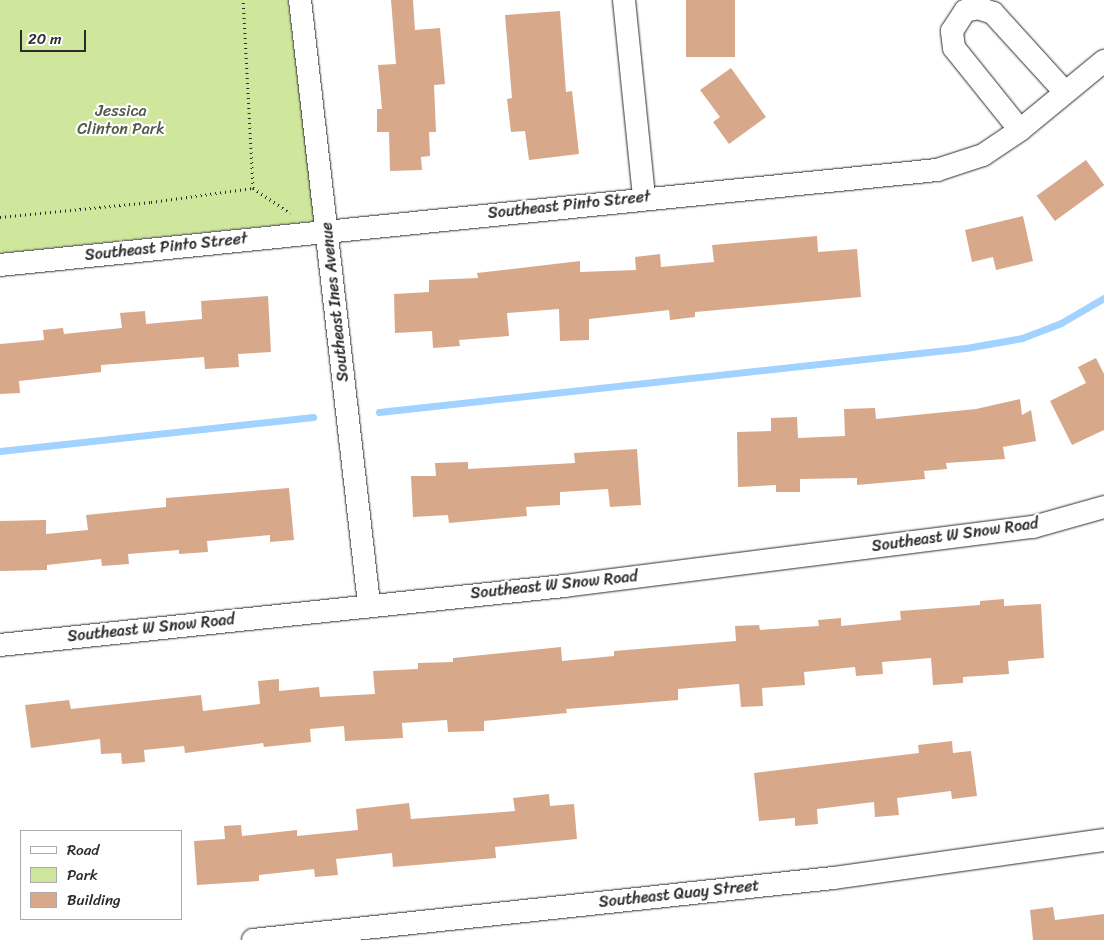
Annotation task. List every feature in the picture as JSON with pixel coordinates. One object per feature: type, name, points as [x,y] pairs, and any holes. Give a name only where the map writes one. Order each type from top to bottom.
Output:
[{"type":"street","name":"Southeast Ines Avenue","points":[[300,0],[369,604]]},
{"type":"street","points":[[624,0],[644,197]]},
{"type":"street","points":[[1020,130],[954,48],[952,31],[965,11],[978,8],[993,13],[1065,92]]},
{"type":"street","name":"Southeast Pinto Street","points":[[0,264],[644,197],[937,170],[983,155],[1020,130],[1104,61]]},
{"type":"street","name":"Southeast W Snow Road","points":[[0,645],[369,604],[564,586],[1033,527],[1104,507]]},
{"type":"street","name":"Southeast Quay Street","points":[[252,940],[833,878],[1104,840]]},
{"type":"path","points":[[243,0],[254,188]]},
{"type":"path","points":[[0,216],[151,202],[254,188],[297,217]]},
{"type":"green space","name":"Jessica Clinton Park","points":[[0,0],[288,0],[315,221],[0,253]]},
{"type":"building","points":[[391,0],[413,0],[415,30],[440,28],[445,84],[434,85],[436,132],[429,132],[430,156],[421,157],[422,170],[390,171],[389,132],[377,132],[377,109],[382,109],[378,65],[396,64]]},
{"type":"building","points":[[686,0],[735,0],[735,57],[686,57]]},
{"type":"building","points":[[560,11],[566,92],[572,91],[579,154],[529,160],[525,131],[511,132],[507,99],[512,98],[505,15]]},
{"type":"building","points":[[731,68],[766,117],[729,144],[713,122],[720,117],[700,90]]},
{"type":"building","points":[[1086,160],[1104,185],[1055,221],[1037,196]]},
{"type":"building","points":[[1023,216],[1033,261],[996,270],[993,257],[972,262],[965,230]]},
{"type":"building","points":[[817,236],[818,252],[857,249],[861,297],[695,312],[695,317],[670,320],[669,310],[589,319],[589,340],[560,341],[559,309],[507,313],[509,336],[459,340],[460,346],[433,348],[432,331],[395,333],[394,294],[429,292],[429,280],[478,278],[477,273],[580,261],[580,272],[636,270],[635,257],[660,254],[661,267],[714,262],[712,245]]},
{"type":"building","points":[[268,296],[271,352],[238,354],[239,367],[205,369],[204,357],[101,365],[101,372],[19,381],[20,393],[0,394],[0,344],[44,340],[43,330],[63,328],[64,334],[122,328],[120,313],[145,311],[146,324],[202,319],[201,301]]},
{"type":"building","points":[[1096,358],[1104,374],[1104,430],[1072,445],[1050,401],[1086,383],[1078,367]]},
{"type":"building","points":[[1020,399],[1022,415],[1031,410],[1036,441],[1003,447],[1005,459],[946,463],[947,469],[924,471],[925,479],[857,485],[857,478],[800,479],[800,492],[776,492],[776,485],[738,487],[737,432],[771,431],[771,418],[797,417],[798,438],[845,436],[844,409],[875,408],[876,419],[976,409]]},
{"type":"building","points":[[637,449],[641,505],[610,507],[608,489],[560,492],[560,505],[526,507],[527,516],[449,523],[448,515],[413,517],[411,476],[436,476],[435,463],[468,462],[468,469],[575,463],[574,453]]},
{"type":"building","points":[[289,488],[294,540],[270,542],[270,535],[207,541],[208,552],[179,554],[179,550],[128,554],[129,564],[102,566],[101,559],[47,565],[47,570],[0,571],[0,521],[46,520],[46,534],[88,530],[86,515],[166,507],[166,498]]},
{"type":"building","points":[[1004,599],[1004,606],[1041,604],[1044,658],[1008,661],[1009,674],[963,677],[963,683],[933,685],[931,658],[882,662],[883,674],[856,676],[855,667],[804,672],[805,685],[762,688],[763,706],[741,707],[739,684],[678,689],[678,700],[566,709],[567,713],[484,721],[484,731],[448,732],[447,720],[402,723],[403,738],[345,741],[344,726],[310,729],[311,742],[264,747],[263,743],[185,753],[184,746],[144,750],[145,762],[122,764],[121,753],[101,754],[100,739],[31,748],[25,705],[69,700],[71,709],[201,695],[203,711],[260,704],[258,681],[279,679],[279,691],[319,687],[320,697],[375,694],[373,671],[418,669],[418,663],[453,662],[453,658],[561,647],[562,661],[614,656],[614,651],[736,641],[735,626],[759,625],[760,630],[819,626],[818,620],[841,618],[841,626],[901,620],[900,611],[980,605],[980,601]]},
{"type":"building","points":[[952,741],[953,753],[971,751],[977,796],[952,799],[951,791],[897,798],[899,815],[875,817],[874,802],[817,809],[818,824],[795,826],[795,818],[759,821],[754,773],[919,753],[918,745]]},
{"type":"building","points":[[549,794],[550,806],[574,804],[577,839],[495,847],[496,858],[393,867],[392,853],[336,859],[338,875],[315,877],[314,869],[259,875],[259,881],[197,885],[194,841],[225,839],[224,826],[241,825],[242,836],[297,830],[297,836],[358,830],[356,809],[409,803],[411,819],[515,811],[513,798]]},
{"type":"building","points":[[1053,907],[1055,920],[1104,914],[1104,940],[1033,940],[1030,910]]},
{"type":"waterway","points":[[379,412],[966,348],[1022,338],[1061,323],[1104,298]]},
{"type":"waterway","points":[[0,451],[313,417]]}]
